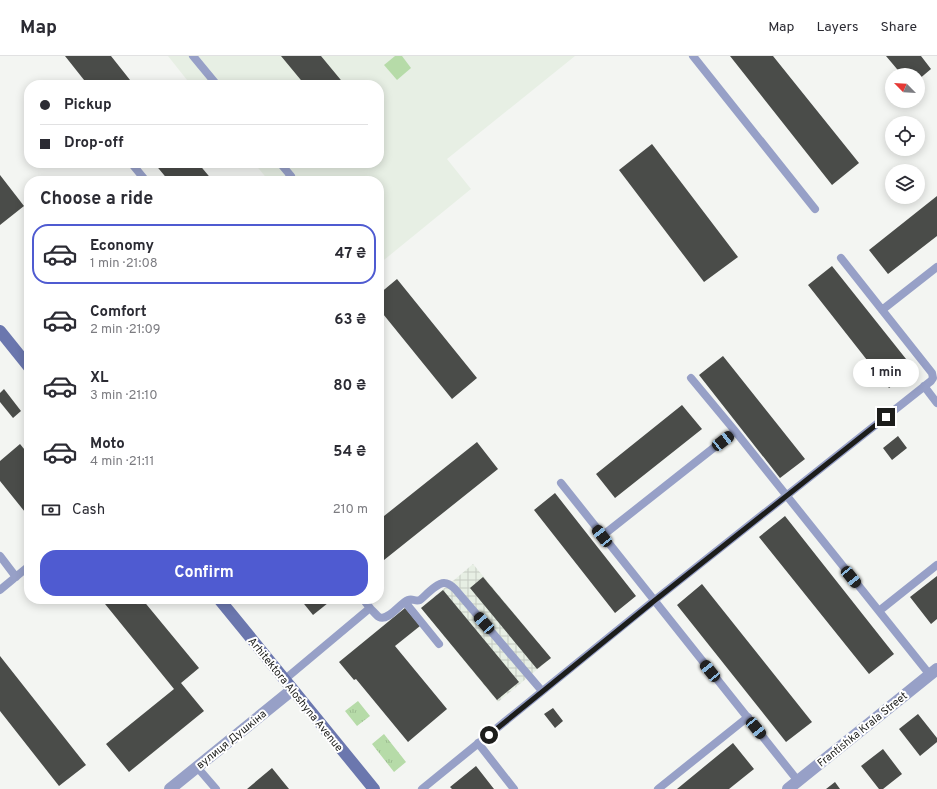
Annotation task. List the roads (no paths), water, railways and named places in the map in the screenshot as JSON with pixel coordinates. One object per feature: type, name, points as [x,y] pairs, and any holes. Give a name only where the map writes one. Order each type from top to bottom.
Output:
[{"type":"street","points":[[0,331],[24,361]]},
{"type":"street","name":"Arhitektora Aloshyna Avenue","points":[[223,604],[374,789]]},
{"type":"street","name":"Frantishka Krala Street","points":[[788,789],[934,672]]},
{"type":"street","name":"вулиця Душкіна","points":[[170,789],[292,690]]},
{"type":"lane","points":[[193,56],[213,80]]},
{"type":"lane","points":[[693,56],[815,209]]},
{"type":"lane","points":[[135,168],[142,176]]},
{"type":"lane","points":[[284,168],[290,176]]},
{"type":"lane","points":[[422,789],[654,601],[931,381],[933,378],[932,373],[841,258]]},
{"type":"lane","points":[[882,310],[937,267]]},
{"type":"lane","points":[[691,378],[879,611],[934,672]]},
{"type":"lane","points":[[924,386],[937,403]]},
{"type":"lane","points":[[602,536],[735,432]]},
{"type":"lane","points":[[561,483],[798,781]]},
{"type":"lane","points":[[0,556],[16,577]]},
{"type":"lane","points":[[879,611],[937,565]]},
{"type":"lane","points":[[0,590],[24,570]]},
{"type":"lane","points":[[367,604],[378,616],[383,618],[409,600],[420,600],[439,584],[449,584],[455,589],[542,691]]},
{"type":"lane","points":[[405,602],[439,644]]},
{"type":"lane","points":[[284,680],[370,608]]},
{"type":"lane","points":[[658,789],[748,717]]},
{"type":"lane","points":[[478,743],[514,789]]},
{"type":"lane","points":[[197,766],[216,789]]}]
